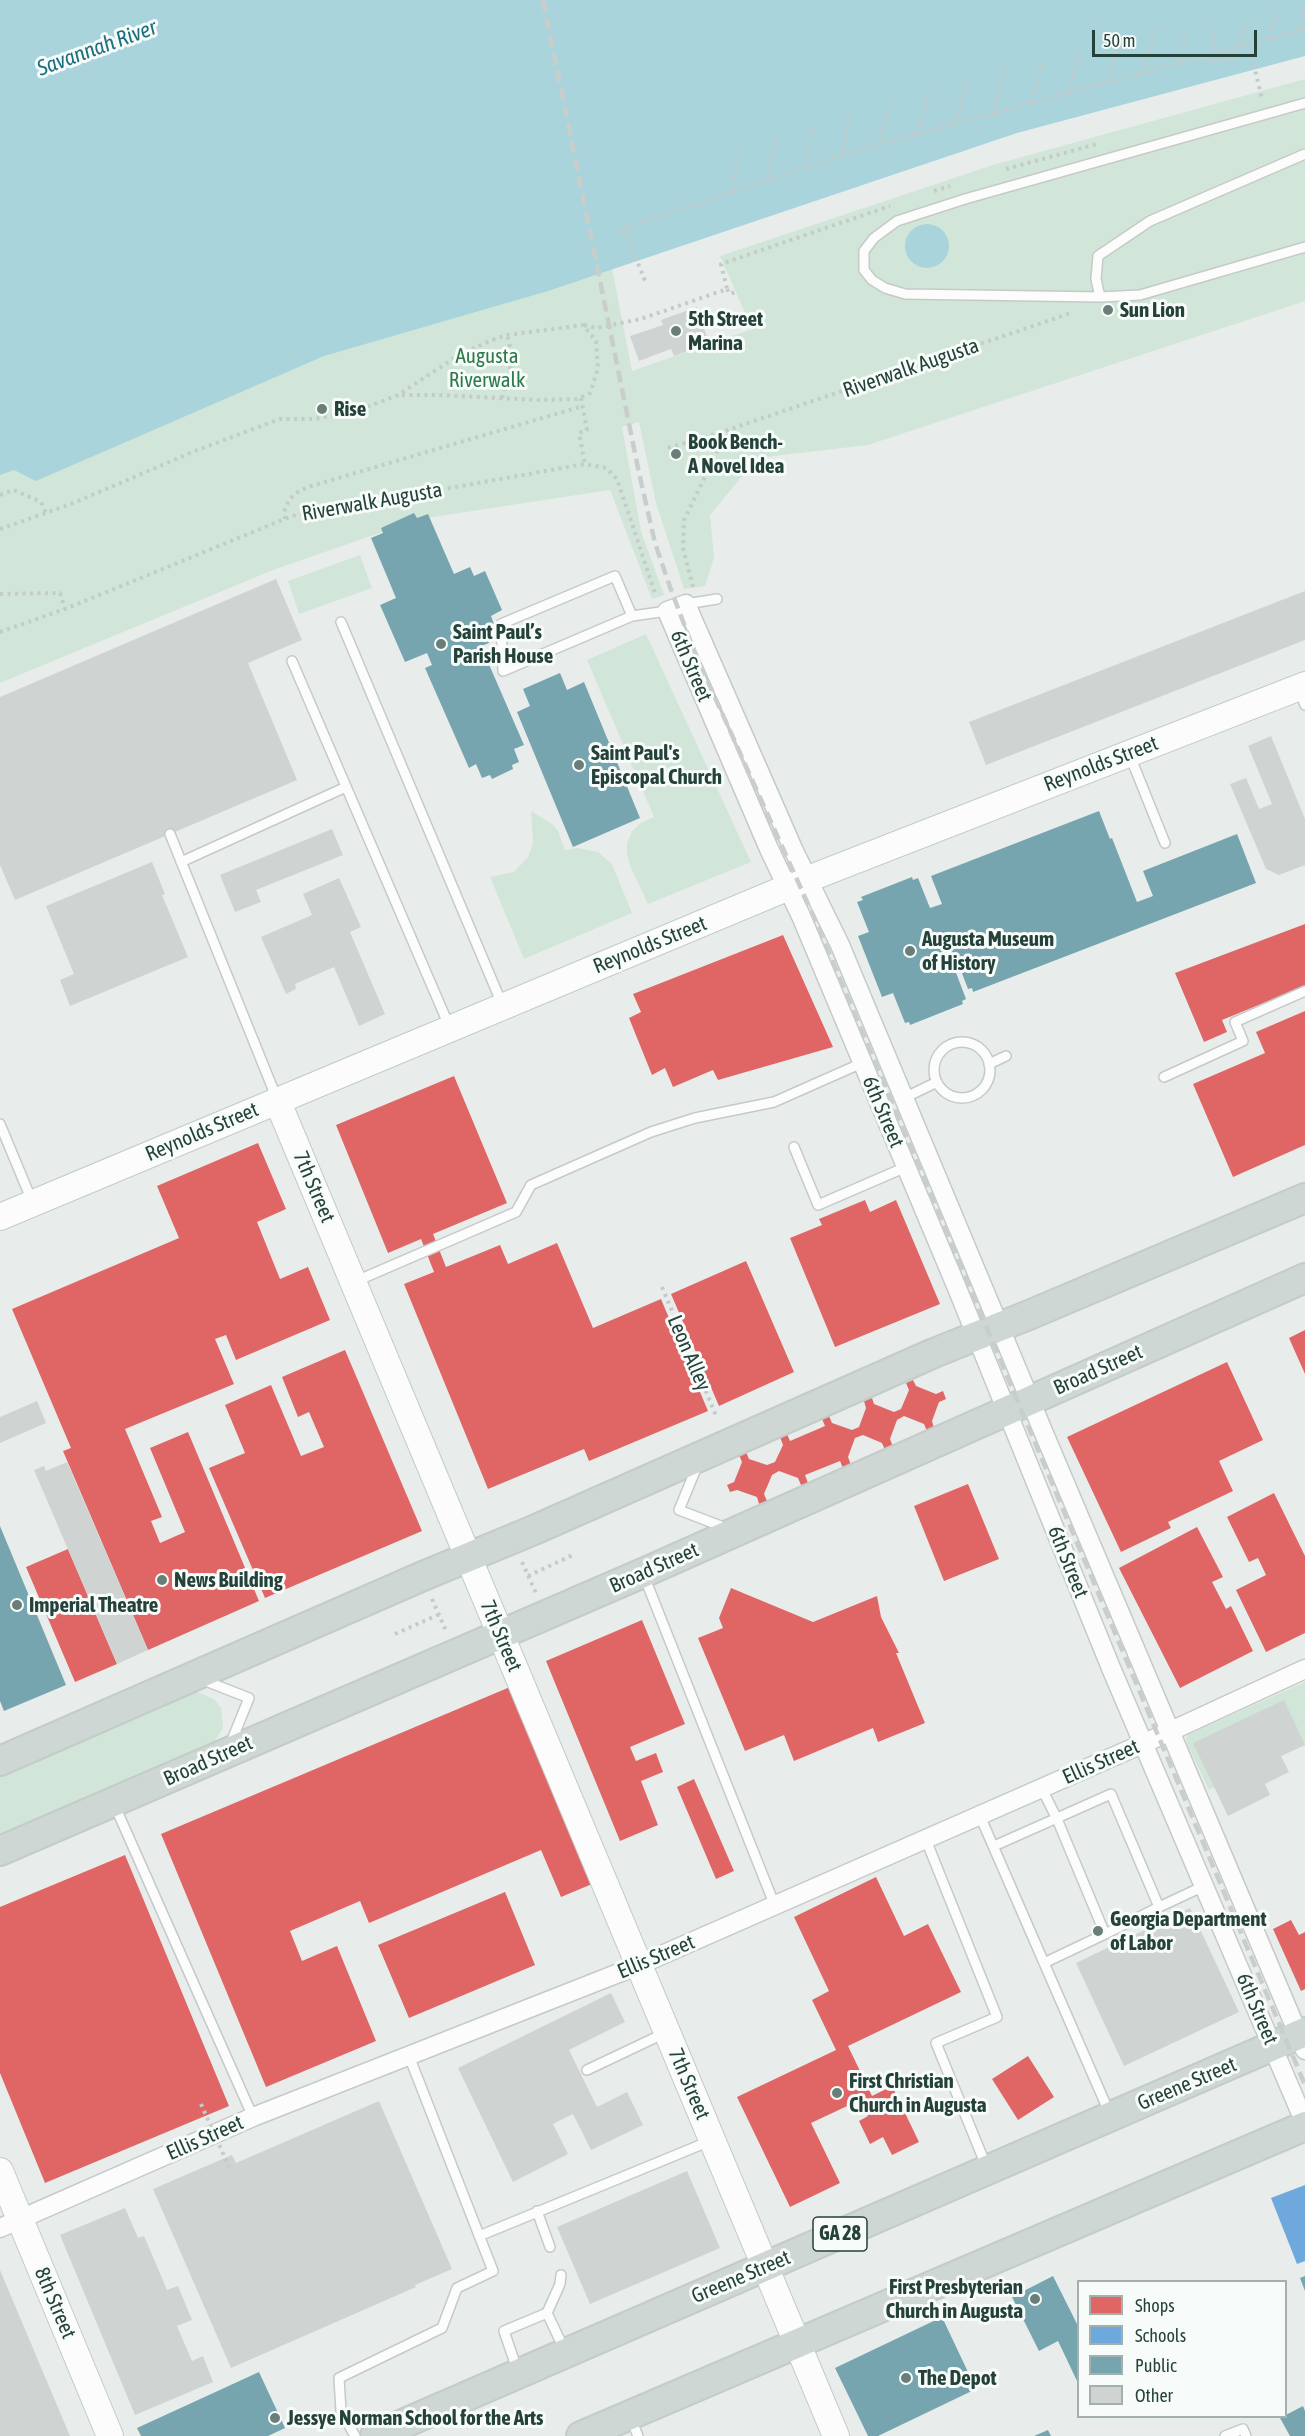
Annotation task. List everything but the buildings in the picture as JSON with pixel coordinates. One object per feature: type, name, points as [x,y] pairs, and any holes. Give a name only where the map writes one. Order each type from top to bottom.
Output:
[{"type":"main road","name":"Reynolds Street","points":[[0,1217],[797,884],[1130,753],[1303,693]]},
{"type":"main road","name":"7th Street","points":[[277,1100],[836,2436]]},
{"type":"main road","points":[[0,1761],[988,1331],[1228,1233],[1305,1198]]},
{"type":"main road","name":"Broad Street","points":[[0,1851],[643,1573],[1305,1278]]},
{"type":"main road","name":"Greene Street","points":[[375,2436],[1273,2047],[1303,2039]]},
{"type":"main road","points":[[582,2436],[634,2426],[797,2343],[1305,2124]]},
{"type":"main road","name":"8th Street","points":[[0,2171],[10,2223],[110,2436]]},
{"type":"street","name":"6th Street","points":[[1303,2039],[1170,1732],[1019,1406],[988,1331],[906,1167],[801,916],[797,884],[686,604],[667,611],[797,884],[840,945],[904,1098],[988,1331],[1019,1406],[1144,1744],[1305,2124]]},
{"type":"street","name":"Ellis Street","points":[[10,2223],[253,2117],[639,1965],[1144,1744],[1305,1669]]},
{"type":"lane","points":[[1305,103],[964,198],[897,221],[874,238],[864,251],[864,270],[872,280],[885,288],[905,294],[1100,297],[1140,295],[1305,247]]},
{"type":"lane","points":[[1100,297],[1096,279],[1098,256],[1150,221],[1305,154]]},
{"type":"lane","points":[[632,616],[615,576],[604,580],[501,624],[502,671],[632,616],[667,611]]},
{"type":"lane","points":[[686,604],[717,599]]},
{"type":"lane","points":[[341,622],[503,1006]]},
{"type":"lane","points":[[292,661],[450,1028]]},
{"type":"lane","points":[[1130,753],[1165,843]]},
{"type":"lane","points":[[181,862],[346,787]]},
{"type":"lane","name":"7th Street","points":[[170,834],[277,1100]]},
{"type":"lane","points":[[1164,1077],[1244,1041],[1235,1022],[1305,991]]},
{"type":"lane","points":[[967,1042],[975,1045],[982,1050],[989,1064],[989,1077],[986,1085],[970,1097],[960,1098],[951,1095],[937,1082],[935,1065],[938,1057],[950,1045],[967,1042]]},
{"type":"lane","points":[[989,1064],[1006,1056]]},
{"type":"lane","points":[[354,1282],[516,1212],[531,1185],[651,1132],[695,1118],[774,1102],[862,1064]]},
{"type":"lane","points":[[904,1098],[937,1082]]},
{"type":"lane","points":[[0,1124],[33,1203]]},
{"type":"lane","points":[[794,1147],[818,1205],[906,1167]]},
{"type":"lane","points":[[701,1456],[679,1510],[735,1532]]},
{"type":"lane","points":[[643,1573],[775,1906]]},
{"type":"lane","points":[[196,1677],[249,1698],[227,1753]]},
{"type":"lane","points":[[1042,1789],[1057,1819],[1105,1934]]},
{"type":"lane","points":[[994,1846],[1111,1794],[1159,1907]]},
{"type":"lane","points":[[114,1803],[253,2117]]},
{"type":"lane","points":[[980,1816],[1112,2117]]},
{"type":"lane","points":[[926,1840],[997,2017],[936,2043],[988,2170]]},
{"type":"lane","points":[[1044,1963],[1204,1886]]},
{"type":"lane","points":[[587,2070],[667,2032]]},
{"type":"lane","points":[[356,2436],[340,2411],[339,2378],[442,2328],[457,2288],[493,2271],[409,2056]]},
{"type":"lane","points":[[479,2236],[712,2140]]},
{"type":"lane","points":[[537,2211],[550,2247]]},
{"type":"lane","points":[[519,2374],[504,2331],[547,2313],[560,2284],[561,2275]]},
{"type":"lane","points":[[547,2313],[566,2354]]},
{"type":"lane","points":[[1225,2436],[1243,2429],[1246,2436]]},
{"type":"path","points":[[1298,31],[1305,8]]},
{"type":"path","points":[[1269,39],[1277,9]]},
{"type":"path","points":[[1239,47],[1248,18]]},
{"type":"path","points":[[1209,55],[1216,26]]},
{"type":"path","points":[[1143,73],[1156,28]]},
{"type":"path","points":[[646,283],[622,230],[879,144],[1305,29]]},
{"type":"path","points":[[1179,63],[1186,33]]},
{"type":"path","points":[[1107,83],[1119,39]]},
{"type":"path","points":[[1069,93],[1080,48]]},
{"type":"path","points":[[1204,57],[1214,62],[1251,54],[1262,99]]},
{"type":"path","points":[[1030,103],[1043,59]]},
{"type":"path","points":[[993,114],[1005,68]]},
{"type":"path","points":[[956,123],[967,79]]},
{"type":"path","points":[[917,134],[929,88]]},
{"type":"path","points":[[879,144],[891,99]]},
{"type":"path","points":[[842,155],[850,111]]},
{"type":"path","points":[[805,168],[813,124]]},
{"type":"path","points":[[767,181],[777,136]]},
{"type":"path","points":[[731,193],[739,150]]},
{"type":"path","points":[[727,289],[730,294],[738,291]]},
{"type":"path","name":"Riverwalk Augusta","points":[[668,448],[719,433],[1087,308],[1100,297]]},
{"type":"path","points":[[0,529],[46,513],[195,451],[280,419],[313,419],[352,413],[398,395],[459,355],[492,340],[583,325],[596,341]]},
{"type":"path","points":[[398,395],[539,400],[581,398],[590,393],[598,369],[596,328]]},
{"type":"path","points":[[502,398],[510,373],[511,350],[507,336]]},
{"type":"path","points":[[581,398],[587,430],[579,432],[585,465]]},
{"type":"path","points":[[285,519],[285,509],[289,500],[296,493],[308,487],[583,406]]},
{"type":"path","points":[[686,604],[694,588],[683,548],[684,520],[718,450],[719,433]]},
{"type":"path","name":"Riverwalk Augusta","points":[[0,632],[65,609],[285,519],[325,509],[585,465],[606,468],[617,479],[654,594],[667,611]]},
{"type":"path","points":[[0,495],[14,490],[41,502],[46,513]]},
{"type":"path","points":[[0,594],[60,593],[65,609]]},
{"type":"path","name":"Leon Alley","points":[[662,1287],[717,1418]]},
{"type":"path","points":[[528,1576],[575,1554]]},
{"type":"path","points":[[521,1559],[540,1602]]},
{"type":"path","points":[[428,1590],[450,1640]]},
{"type":"path","points":[[395,1634],[440,1614]]},
{"type":"path","points":[[201,2104],[229,2167]]},
{"type":"green space","name":"Augusta Riverwalk","points":[[1305,79],[1305,301],[868,445],[757,458],[710,515],[714,558],[705,586],[684,589],[656,503],[639,422],[622,427],[641,531],[664,595],[652,599],[610,490],[420,519],[273,570],[0,683],[0,401],[595,181],[632,371],[752,329],[720,256],[993,165]]},
{"type":"green space","points":[[360,555],[372,588],[299,614],[288,581]]},
{"type":"green space","points":[[646,634],[751,862],[648,904],[631,868],[627,843],[633,830],[654,817],[587,660]]},
{"type":"green space","points":[[531,811],[552,824],[558,831],[565,850],[578,848],[598,852],[612,864],[632,913],[524,959],[490,877],[514,872],[528,857],[533,843]]},
{"type":"green space","points":[[1305,1682],[1305,1745],[1209,1790],[1188,1746],[1186,1738],[1189,1734]]},
{"type":"green space","points":[[198,1692],[215,1700],[221,1708],[223,1728],[213,1744],[0,1838],[0,1774],[188,1693]]},
{"type":"water","name":"Savannah River","points":[[0,0],[1305,0],[1305,56],[1017,133],[548,291],[324,356],[36,481],[14,470],[0,475]]},
{"type":"water","points":[[927,224],[943,230],[949,246],[943,262],[927,268],[911,262],[905,246],[911,230]]},
{"type":"railway","points":[[543,0],[639,473],[655,543],[670,587],[695,653],[817,924],[1305,2085]]},
{"type":"place","name":"Sun Lion","points":[[1108,310]]},
{"type":"place","name":"5th Street Marina","points":[[676,331]]},
{"type":"place","name":"Rise","points":[[322,409]]},
{"type":"place","name":"Book Bench- A Novel Idea","points":[[676,454]]},
{"type":"place","name":"Saint Paul’s Parish House","points":[[441,644]]},
{"type":"place","name":"Saint Paul's Episcopal Church","points":[[579,765]]},
{"type":"place","name":"Augusta Museum of History","points":[[910,951]]},
{"type":"place","name":"News Building","points":[[162,1580]]},
{"type":"place","name":"Imperial Theatre","points":[[17,1605]]},
{"type":"place","name":"Georgia Department of Labor","points":[[1098,1931]]},
{"type":"place","name":"First Christian Church in Augusta","points":[[837,2093]]},
{"type":"place","name":"First Presbyterian Church in Augusta","points":[[1035,2299]]},
{"type":"place","name":"The Depot","points":[[906,2378]]},
{"type":"place","name":"Jessye Norman School for the Arts","points":[[275,2418]]}]
